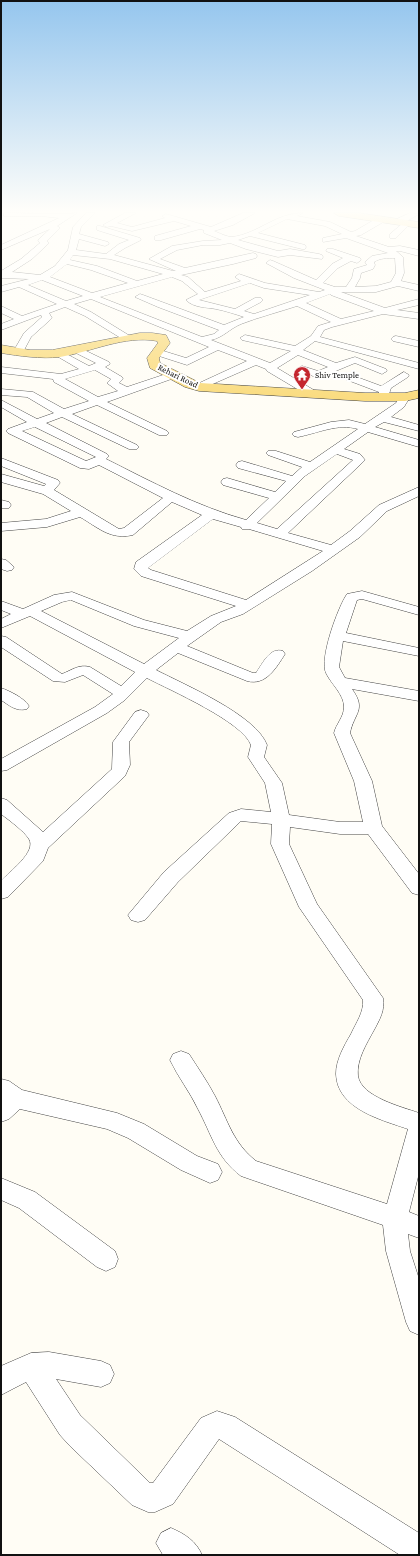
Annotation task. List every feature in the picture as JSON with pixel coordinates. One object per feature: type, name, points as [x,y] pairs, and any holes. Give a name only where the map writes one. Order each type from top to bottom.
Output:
[{"type":"main road","name":"Rehari Road","points":[[10,351],[42,354],[59,353],[128,338],[145,336],[162,338],[164,343],[152,358],[154,364],[199,387],[313,394],[384,394],[405,396],[419,394]]},
{"type":"street","points":[[1,289],[13,286]]},
{"type":"street","points":[[23,286],[88,314],[128,338]]},
{"type":"street","points":[[40,293],[64,286]]},
{"type":"street","points":[[67,286],[117,308],[271,367],[272,371],[313,394]]},
{"type":"street","points":[[1,327],[44,311],[132,286]]},
{"type":"street","points":[[193,286],[204,294]]},
{"type":"street","points":[[233,286],[204,294],[191,300],[200,304],[254,317]]},
{"type":"street","points":[[267,286],[318,294]]},
{"type":"street","points":[[323,286],[332,290],[334,293],[387,312],[419,316]]},
{"type":"street","points":[[349,290],[351,286]]},
{"type":"street","points":[[158,352],[187,362],[226,340],[242,325],[254,317],[332,290],[382,288],[387,286]]},
{"type":"street","points":[[54,299],[81,292]]},
{"type":"street","points":[[117,308],[142,298],[168,309],[226,329]]},
{"type":"street","points":[[236,312],[258,300]]},
{"type":"street","points":[[271,367],[298,351],[316,334],[340,322],[387,312],[419,302]]},
{"type":"street","points":[[298,303],[340,322]]},
{"type":"street","points":[[1,309],[22,319]]},
{"type":"street","points":[[200,309],[242,325]]},
{"type":"street","points":[[1,359],[47,318],[44,311]]},
{"type":"street","points":[[201,340],[215,337],[226,329],[242,325]]},
{"type":"street","points":[[316,334],[419,356]]},
{"type":"street","points":[[316,334],[419,366]]},
{"type":"street","points":[[245,338],[298,351],[338,366]]},
{"type":"street","points":[[396,339],[419,344]]},
{"type":"street","points":[[1,370],[61,377],[105,363],[78,350]]},
{"type":"street","points":[[59,353],[118,379],[112,383],[126,391]]},
{"type":"street","points":[[302,369],[319,375],[355,360],[382,371]]},
{"type":"street","points":[[199,387],[256,361]]},
{"type":"street","points":[[346,376],[384,394],[389,383],[404,374]]},
{"type":"street","points":[[6,433],[173,375]]},
{"type":"street","points":[[61,377],[58,378],[60,381],[163,433]]},
{"type":"street","points":[[1,392],[27,394],[133,448]]},
{"type":"street","points":[[247,526],[294,480],[311,466],[388,414],[400,405],[405,396]]},
{"type":"street","points":[[1,402],[35,422],[103,456],[99,460],[89,465],[84,465],[6,433],[1,424]]},
{"type":"street","points":[[388,414],[419,418]]},
{"type":"street","points":[[388,414],[419,428]]},
{"type":"street","points":[[298,434],[343,423],[350,423],[419,444]]},
{"type":"street","points":[[279,534],[359,460],[356,456],[336,450]]},
{"type":"street","points":[[272,453],[311,466]]},
{"type":"street","points":[[99,460],[211,514],[247,526],[334,550]]},
{"type":"street","points":[[1,462],[54,483],[47,491]]},
{"type":"street","points":[[242,466],[294,480]]},
{"type":"street","points":[[1,478],[47,491],[113,532],[124,533],[171,496]]},
{"type":"street","points":[[227,482],[277,496]]},
{"type":"street","points":[[1,766],[101,710],[144,672],[206,624],[238,611],[248,605],[334,550],[355,534],[383,508],[419,491]]},
{"type":"street","points":[[1,527],[47,523],[82,512]]},
{"type":"street","points":[[211,514],[141,565],[141,569],[146,573],[248,605]]},
{"type":"street","points":[[419,611],[362,595],[352,597],[349,601],[330,661],[331,666],[350,699],[352,708],[342,728],[342,732],[363,781],[374,827],[419,888]]},
{"type":"street","points":[[1,624],[65,596],[76,597],[139,623],[189,636]]},
{"type":"street","points":[[1,605],[26,612],[216,708],[255,736],[259,748],[256,757],[273,783],[276,792],[281,820],[280,844],[309,907],[373,998],[373,1010],[349,1060],[347,1070],[349,1084],[361,1099],[377,1107],[419,1122]]},
{"type":"street","points":[[338,636],[419,652]]},
{"type":"street","points":[[1,640],[58,678],[66,678],[78,671],[85,670],[122,693]]},
{"type":"street","points":[[177,647],[252,678],[261,676],[278,654]]},
{"type":"street","points":[[340,682],[419,696]]},
{"type":"street","points":[[1,693],[21,706]]},
{"type":"street","points":[[1,892],[37,856],[40,845],[119,772],[122,766],[120,748],[122,742],[141,714]]},
{"type":"street","points":[[1,804],[37,836],[40,845]]},
{"type":"street","points":[[138,915],[171,877],[235,817],[241,815],[251,815],[350,830],[374,827]]},
{"type":"street","points":[[181,1060],[207,1102],[224,1143],[237,1161],[249,1169],[419,1227]]},
{"type":"street","points":[[6,1099],[110,1120],[136,1131],[189,1163],[210,1172]]},
{"type":"street","points":[[419,1130],[411,1186],[395,1218],[398,1251],[419,1322]]},
{"type":"street","points":[[1,1189],[27,1200],[106,1259]]},
{"type":"street","points":[[1,1382],[13,1373],[32,1366],[44,1364],[101,1374]]},
{"type":"street","points":[[32,1366],[70,1425],[142,1495],[149,1498],[155,1498],[163,1494],[207,1432],[213,1426],[218,1424],[226,1426],[419,1550]]},
{"type":"place","name":"Shiv Temple","points":[[302,390]]}]
